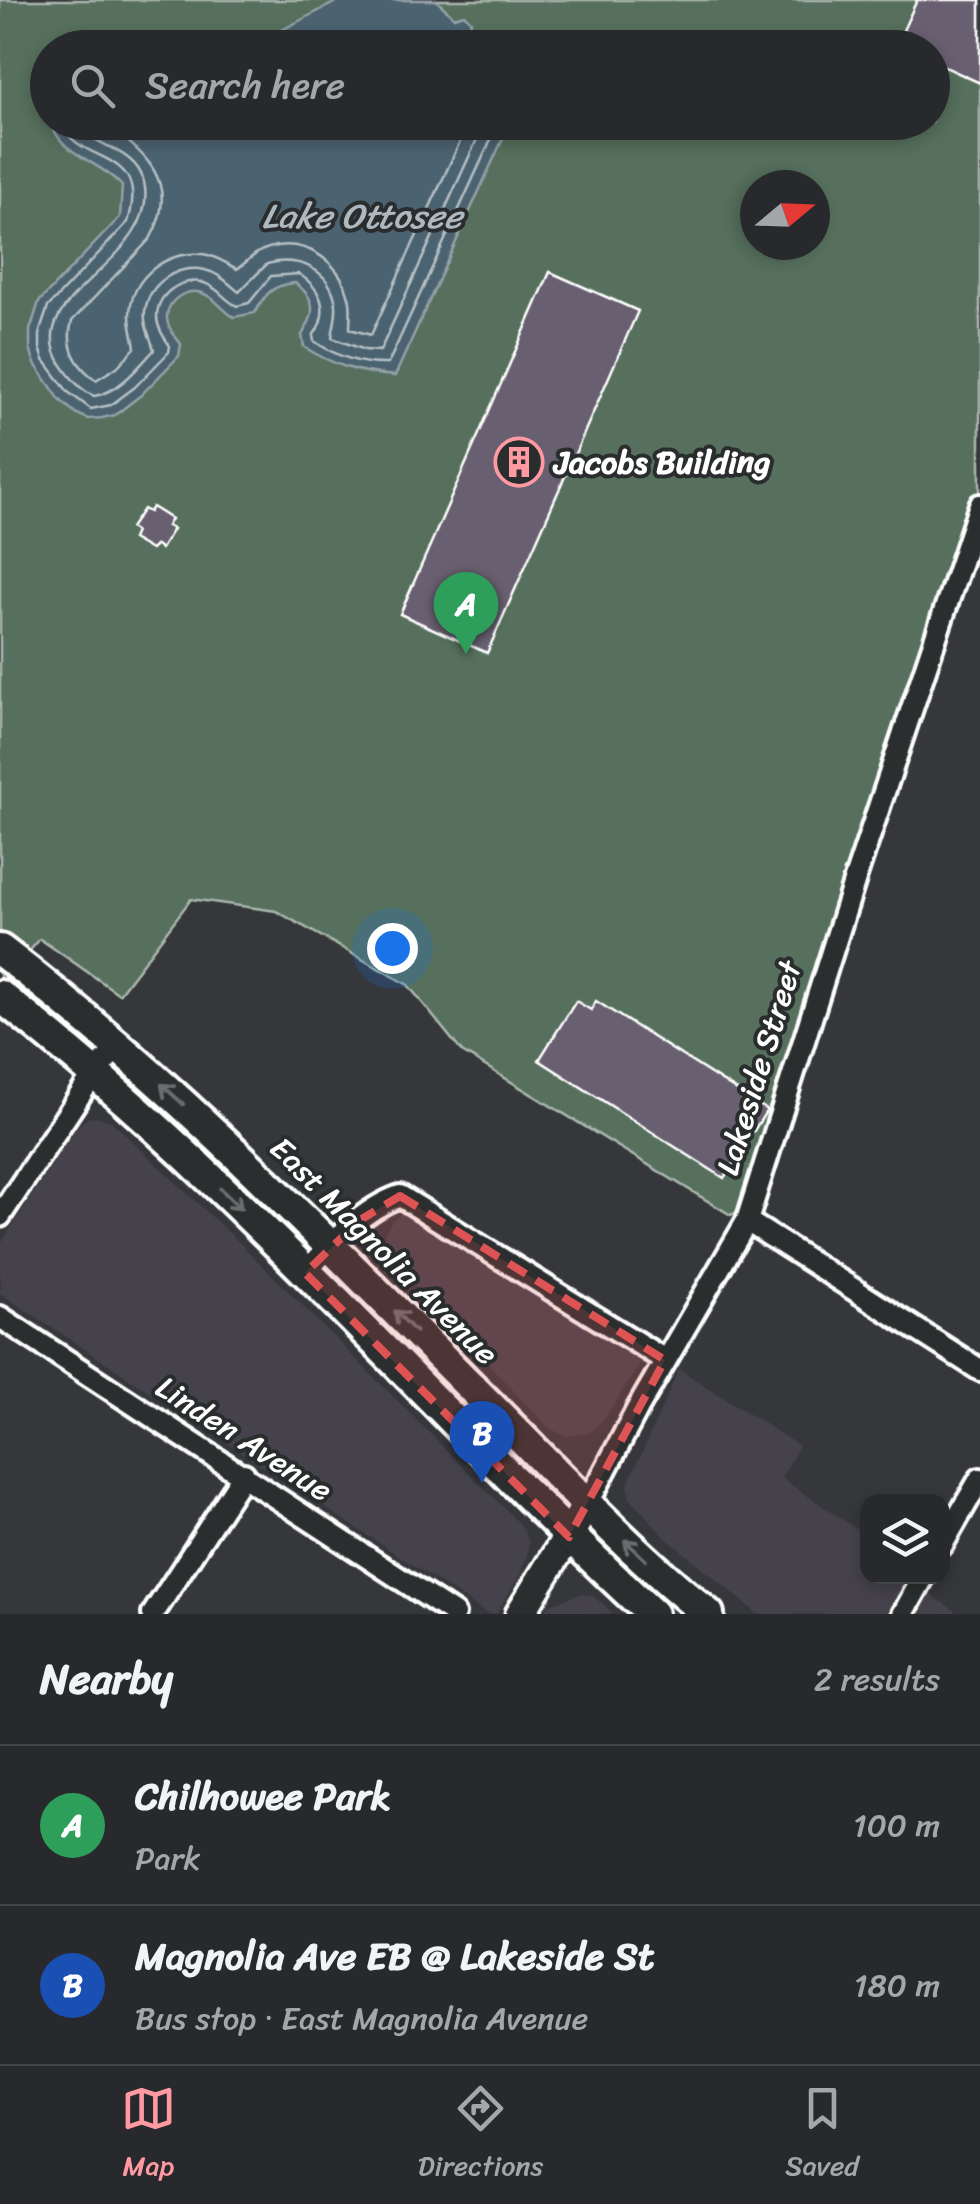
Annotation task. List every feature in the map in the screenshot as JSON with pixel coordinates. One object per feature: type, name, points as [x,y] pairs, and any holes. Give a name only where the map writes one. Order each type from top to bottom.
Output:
[{"type":"main road","name":"East Magnolia Avenue","points":[[0,950],[118,1046],[206,1125],[588,1504],[708,1614]]},
{"type":"main road","points":[[0,996],[167,1138],[569,1537],[652,1614]]},
{"type":"street","name":"Lakeside Street","points":[[520,1614],[569,1537],[665,1360],[747,1221],[856,876],[980,505]]},
{"type":"street","points":[[0,1216],[94,1074],[118,1046]]},
{"type":"street","points":[[305,1273],[376,1207],[400,1196],[665,1360]]},
{"type":"street","points":[[747,1221],[980,1370]]},
{"type":"street","name":"Linden Avenue","points":[[0,1317],[454,1614]]},
{"type":"street","points":[[153,1614],[244,1474]]},
{"type":"street","points":[[950,1531],[980,1480]]},
{"type":"street","points":[[903,1614],[920,1584]]},
{"type":"highlighted area","points":[[400,1196],[665,1360],[569,1537],[305,1273],[360,1220]]},
{"type":"shaded area","points":[[87,1118],[111,1121],[247,1250],[520,1524],[529,1542],[527,1555],[519,1577],[496,1614],[487,1614],[0,1293],[0,1245],[76,1128]]},
{"type":"shaded area","points":[[406,1210],[640,1364],[606,1417],[590,1433],[566,1436],[550,1429],[382,1252],[385,1232],[392,1220]]},
{"type":"shaded area","points":[[679,1369],[799,1446],[781,1478],[860,1531],[860,1584],[916,1584],[959,1614],[758,1614],[665,1537],[629,1497],[628,1484]]},
{"type":"shaded area","points":[[580,1594],[593,1596],[614,1614],[542,1614],[550,1604]]},
{"type":"green space","points":[[0,0],[980,0],[980,505],[752,1205],[731,1215],[462,1052],[408,985],[276,911],[191,899],[119,994],[40,939],[0,985]]},
{"type":"water","points":[[340,0],[436,0],[454,17],[464,14],[471,21],[469,30],[282,30]]},
{"type":"water","name":"Lake Ottosee","points":[[61,140],[502,140],[395,376],[348,368],[304,347],[302,335],[312,307],[295,283],[270,291],[255,313],[234,317],[207,295],[190,292],[179,296],[168,310],[169,327],[181,344],[179,356],[115,415],[88,419],[60,400],[35,364],[30,330],[39,302],[120,217],[122,186]]},
{"type":"building","points":[[917,0],[980,0],[980,83],[950,69],[950,30],[903,30]]},
{"type":"building","name":"Jacobs Building","points":[[550,272],[638,311],[487,653],[400,614]]},
{"type":"building","points":[[152,507],[171,519],[167,526],[173,529],[161,549],[156,545],[151,550],[132,539],[135,532],[130,528],[143,509],[149,512]]},
{"type":"building","points":[[576,1001],[591,1010],[596,1001],[767,1110],[724,1178],[539,1060]]},
{"type":"place","name":"Jacobs Building","points":[[519,462]]},
{"type":"place","name":"Chilhowee Park","points":[[466,654]]},
{"type":"place","name":"Magnolia Ave EB @ Lakeside St","points":[[482,1483]]}]
